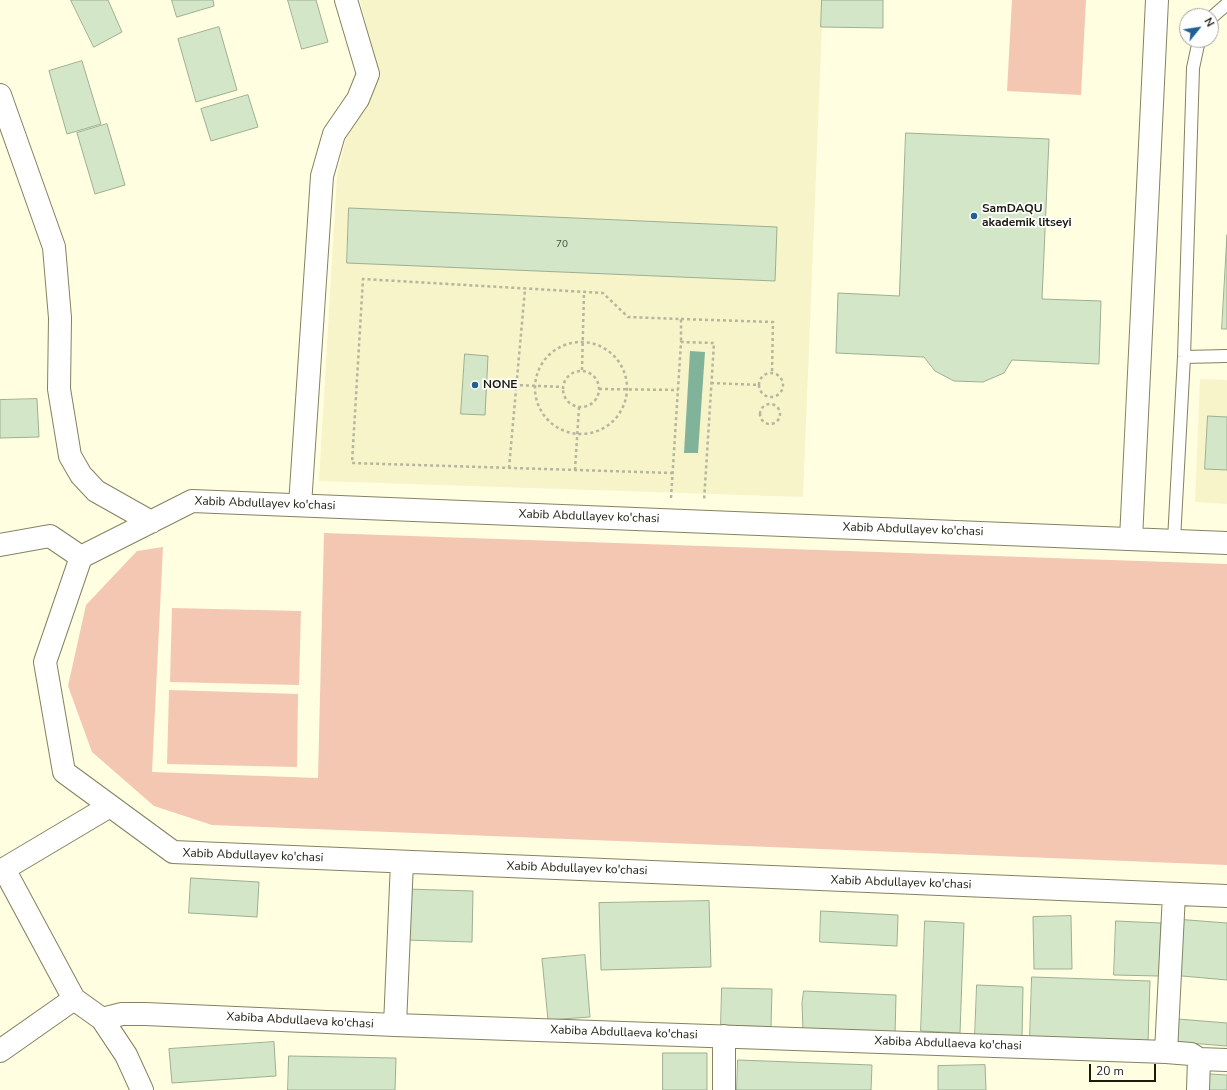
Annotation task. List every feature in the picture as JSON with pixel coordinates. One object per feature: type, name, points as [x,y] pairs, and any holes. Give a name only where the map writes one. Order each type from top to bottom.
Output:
[{"type":"street","points":[[300,505],[322,176],[334,134],[358,99],[368,74],[346,0]]},
{"type":"street","points":[[1131,539],[1157,0]]},
{"type":"street","points":[[1,99],[54,247],[60,318],[59,389],[70,456],[81,474],[96,491],[151,522]]},
{"type":"street","name":"Xabib Abdullayev ko'chasi","points":[[1227,542],[192,501],[81,557],[45,662],[64,772],[173,852],[1227,896]]},
{"type":"street","points":[[0,545],[50,536],[81,557]]},
{"type":"street","points":[[110,806],[2,865],[74,999],[102,1019],[126,1055],[142,1090]]},
{"type":"street","points":[[395,1025],[402,862]]},
{"type":"street","points":[[1166,1052],[1174,894]]},
{"type":"street","points":[[0,1051],[74,999]]},
{"type":"street","name":"Xabiba Abdullaeva ko'chasi","points":[[102,1019],[122,1014],[145,1014],[395,1025],[1166,1052],[1191,1054],[1199,1058],[1227,1060]]},
{"type":"street","points":[[724,1036],[724,1090]]},
{"type":"street","points":[[1198,1090],[1199,1058]]},
{"type":"lane","points":[[1219,11],[1227,4]]},
{"type":"lane","points":[[1174,540],[1184,356],[1193,68],[1197,48]]},
{"type":"lane","points":[[1184,356],[1227,356]]},
{"type":"path","points":[[673,473],[352,463],[363,279],[603,293],[628,318],[773,322],[772,372]]},
{"type":"path","points":[[509,468],[525,289]]},
{"type":"path","points":[[582,370],[584,292]]},
{"type":"path","points":[[670,520],[681,342],[681,319]]},
{"type":"path","points":[[575,342],[583,343],[591,343],[606,350],[617,360],[625,374],[627,390],[624,404],[617,417],[606,427],[593,433],[578,435],[564,432],[551,424],[541,412],[536,399],[534,386],[539,369],[547,356],[560,347],[575,342]]},
{"type":"path","points":[[681,342],[714,343],[702,521]]},
{"type":"path","points":[[582,370],[592,374],[596,378],[599,389],[595,400],[591,404],[579,407],[569,402],[563,392],[563,387],[567,377],[576,371],[582,370]]},
{"type":"path","points":[[772,372],[776,373],[782,378],[784,386],[777,396],[769,397],[762,393],[759,385],[761,378],[764,375],[772,372]]},
{"type":"path","points":[[711,383],[759,385]]},
{"type":"path","points":[[490,384],[563,387]]},
{"type":"path","points":[[599,389],[678,390]]},
{"type":"path","points":[[768,404],[775,406],[779,411],[780,417],[776,422],[770,425],[764,423],[760,418],[760,411],[768,404],[769,397]]},
{"type":"path","points":[[575,470],[579,407]]},
{"type":"shaded area","points":[[360,0],[823,0],[803,497],[319,481],[337,176],[346,138],[380,78]]},
{"type":"shaded area","points":[[1012,0],[1086,0],[1081,95],[1007,91]]},
{"type":"shaded area","points":[[690,351],[705,352],[698,453],[684,453]]},
{"type":"shaded area","points":[[1200,379],[1227,380],[1227,504],[1195,502]]},
{"type":"shaded area","points":[[324,533],[1227,564],[1227,865],[212,825],[154,806],[92,752],[68,686],[86,605],[137,551],[163,547],[152,772],[318,778]]},
{"type":"shaded area","points":[[172,608],[301,611],[299,685],[170,682]]},
{"type":"shaded area","points":[[169,690],[298,694],[297,767],[167,764]]},
{"type":"building","points":[[71,0],[108,0],[122,32],[94,47]]},
{"type":"building","points":[[172,0],[213,0],[214,6],[177,17]]},
{"type":"building","points":[[288,0],[316,0],[328,42],[302,49]]},
{"type":"building","points":[[822,0],[883,0],[883,28],[821,27]]},
{"type":"building","points":[[219,27],[237,90],[196,102],[178,39]]},
{"type":"building","points":[[82,61],[101,124],[67,134],[49,71]]},
{"type":"building","points":[[248,95],[258,127],[211,141],[201,109]]},
{"type":"building","points":[[107,124],[125,185],[95,194],[77,133]]},
{"type":"building","name":"SamDAQU akademik litseyi","points":[[906,133],[1049,139],[1042,299],[1101,301],[1099,364],[1012,360],[1004,373],[983,382],[954,381],[935,371],[924,357],[836,353],[838,293],[899,296]]},
{"type":"building","points":[[349,208],[777,227],[775,281],[347,263]]},
{"type":"building","points":[[1227,235],[1227,329],[1222,329]]},
{"type":"building","name":"NONE","points":[[465,354],[488,356],[485,415],[461,414]]},
{"type":"building","points":[[37,399],[39,437],[0,438],[0,400]]},
{"type":"building","points":[[1208,416],[1227,417],[1227,470],[1205,469]]},
{"type":"building","points":[[191,878],[259,882],[257,917],[189,913]]},
{"type":"building","points":[[406,889],[473,891],[472,942],[405,940]]},
{"type":"building","points":[[709,901],[711,967],[601,970],[599,903]]},
{"type":"building","points":[[821,911],[898,915],[897,946],[820,942]]},
{"type":"building","points":[[1071,916],[1072,969],[1034,969],[1033,917]]},
{"type":"building","points":[[1175,919],[1227,923],[1227,980],[1171,975]]},
{"type":"building","points":[[925,921],[964,923],[960,1033],[921,1031]]},
{"type":"building","points":[[1116,921],[1161,923],[1159,976],[1114,975]]},
{"type":"building","points":[[585,955],[590,1017],[548,1020],[542,959]]},
{"type":"building","points":[[1032,977],[1150,981],[1148,1043],[1030,1038]]},
{"type":"building","points":[[977,985],[1023,987],[1022,1038],[975,1036]]},
{"type":"building","points":[[722,988],[772,989],[771,1027],[721,1025]]},
{"type":"building","points":[[804,991],[896,995],[895,1035],[803,1031],[802,1003]]},
{"type":"building","points":[[1178,1019],[1227,1023],[1227,1046],[1176,1042]]},
{"type":"building","points":[[274,1042],[276,1076],[172,1083],[169,1049]]},
{"type":"building","points":[[663,1053],[707,1053],[707,1090],[663,1090]]},
{"type":"building","points":[[289,1056],[396,1058],[395,1090],[288,1090]]},
{"type":"building","points":[[738,1060],[872,1065],[871,1090],[737,1090]]},
{"type":"building","points":[[985,1065],[986,1090],[938,1090],[938,1066]]},
{"type":"building","points":[[1210,1074],[1227,1075],[1227,1090],[1209,1090]]},
{"type":"place","name":"SamDAQU akademik litseyi","points":[[974,216]]},
{"type":"place","name":"NONE","points":[[475,385]]}]
